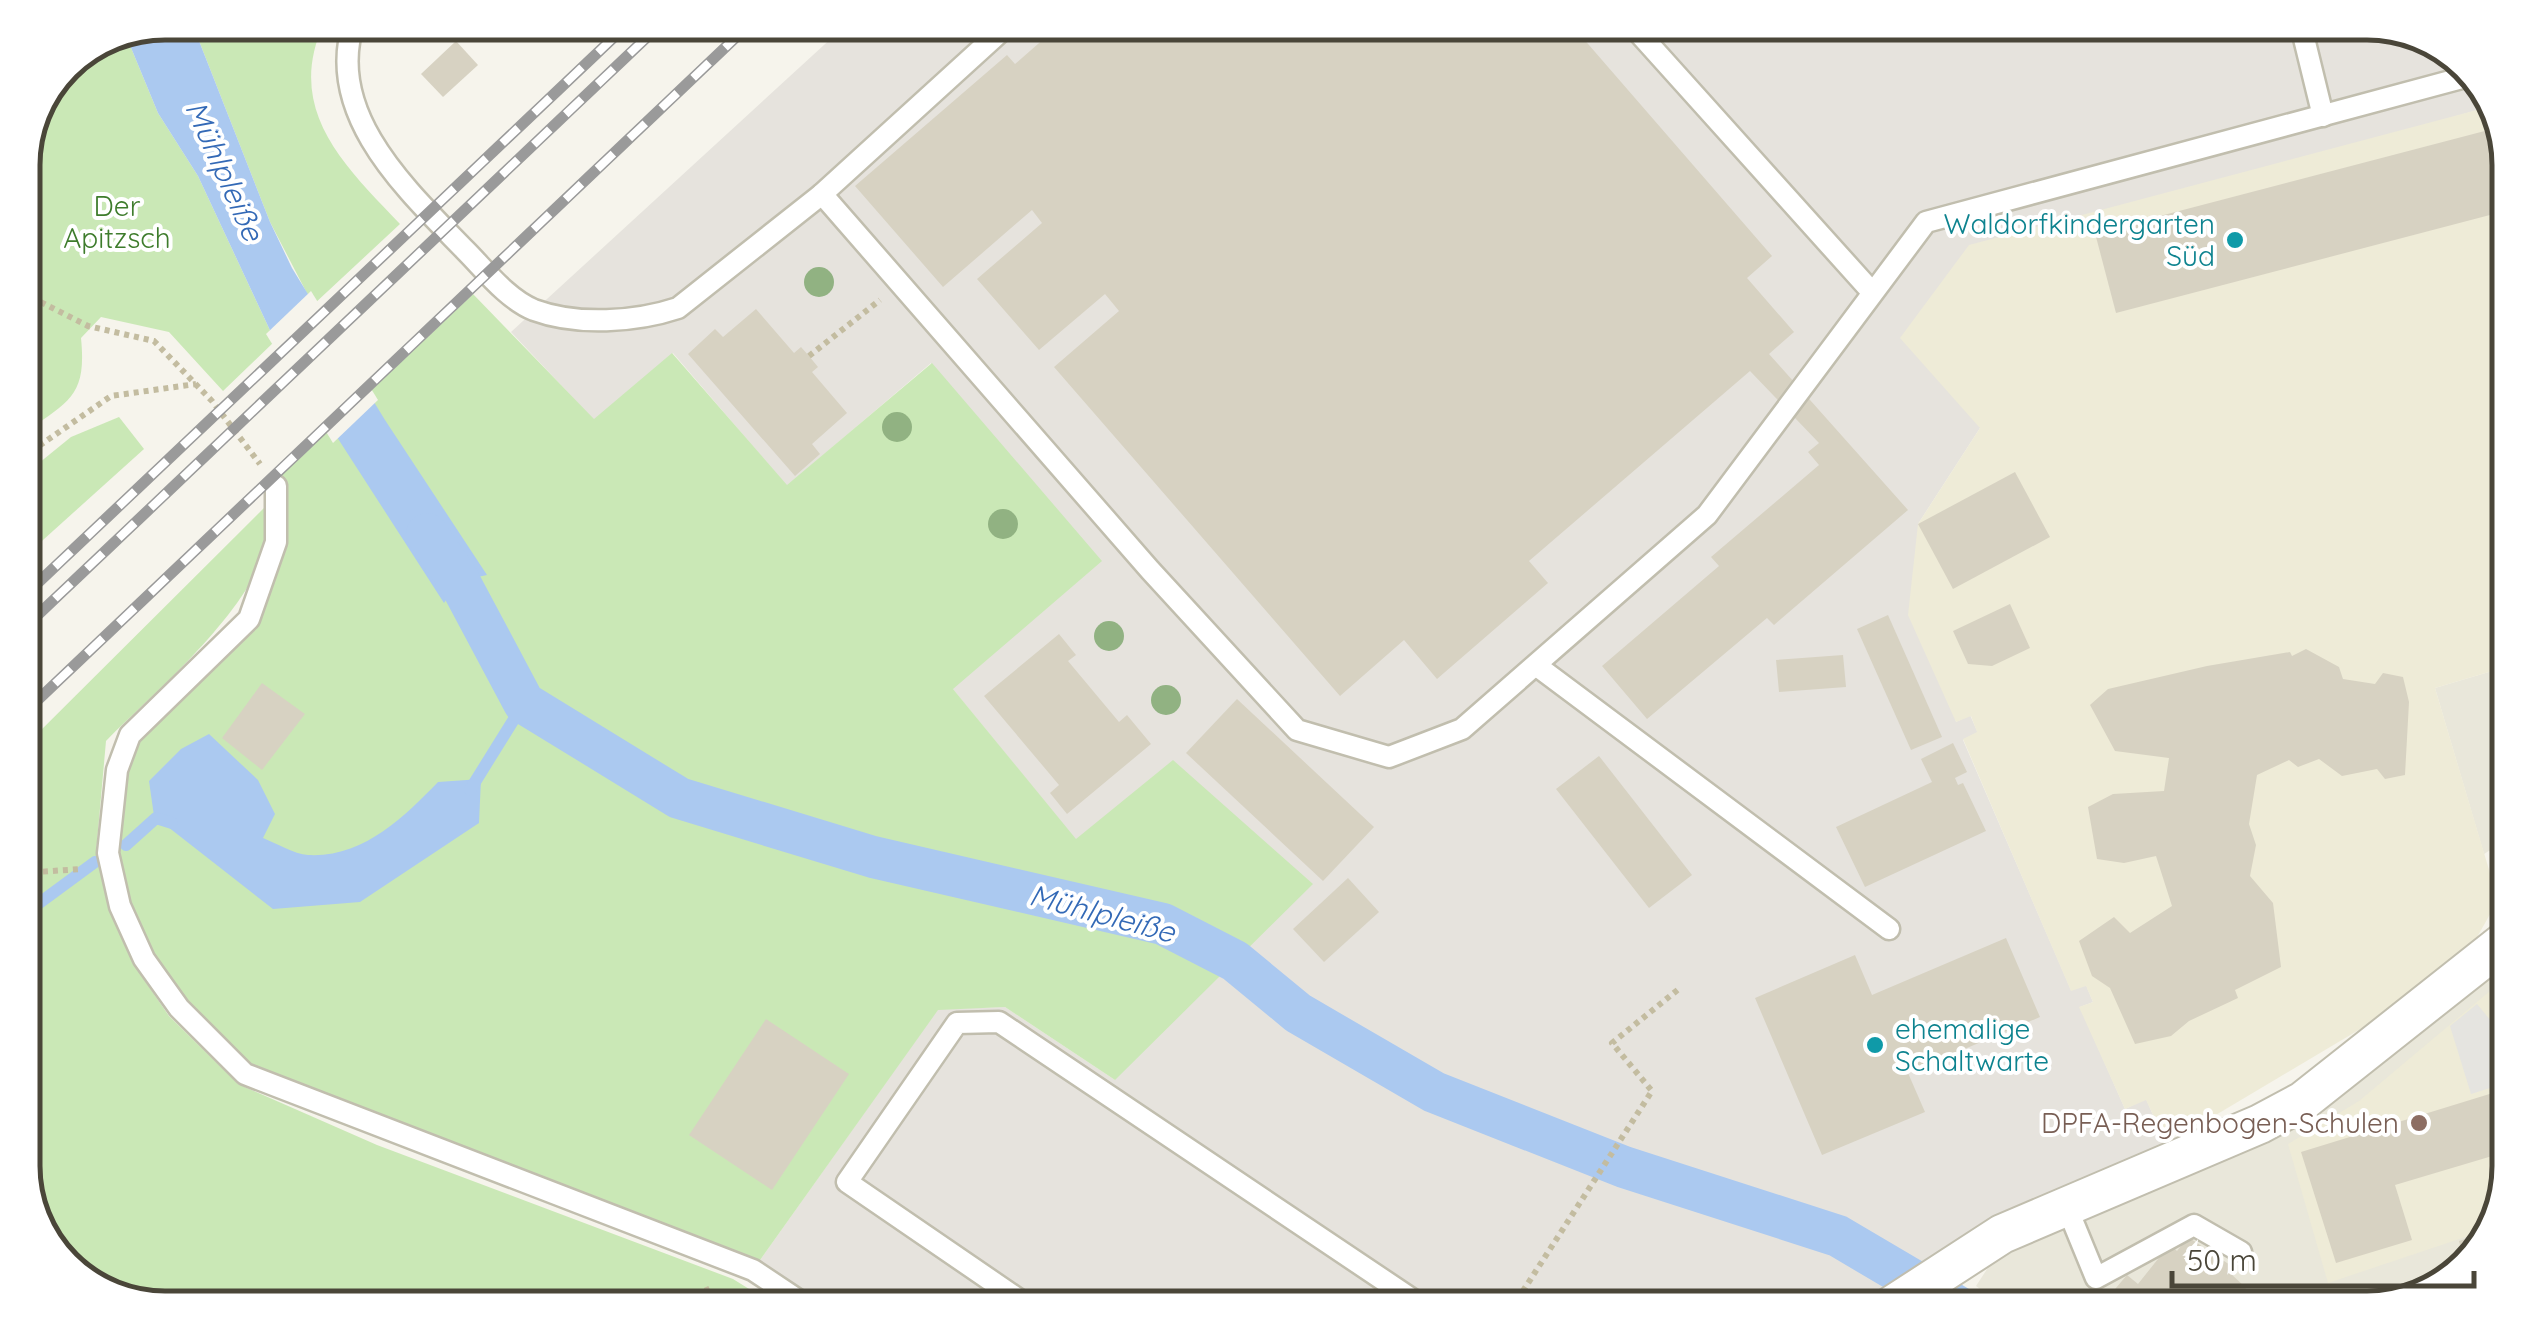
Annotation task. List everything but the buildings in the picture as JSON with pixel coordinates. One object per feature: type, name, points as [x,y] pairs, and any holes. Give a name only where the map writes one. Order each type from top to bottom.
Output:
[{"type":"street","points":[[1914,1291],[1970,1254],[2237,1118],[2303,1101],[2492,952]]},
{"type":"lane","points":[[349,40],[348,88],[369,138],[406,190],[504,290],[534,310],[596,320],[649,318],[678,308],[822,194],[990,40]]},
{"type":"lane","points":[[1645,40],[1871,291]]},
{"type":"lane","points":[[2304,40],[2323,116]]},
{"type":"lane","points":[[822,194],[1297,730],[1389,757],[1462,729],[1707,514],[1926,222],[2457,79]]},
{"type":"lane","points":[[276,486],[276,542],[249,619],[130,735],[117,770],[108,852],[120,906],[144,959],[179,1008],[245,1074],[753,1270],[784,1291]]},
{"type":"lane","points":[[1538,666],[1889,929]]},
{"type":"lane","points":[[1006,1291],[848,1182],[957,1023],[999,1022],[1400,1291]]},
{"type":"lane","points":[[2066,1205],[2096,1278],[2194,1225],[2241,1252]]},
{"type":"path","points":[[809,356],[900,284]]},
{"type":"path","points":[[40,301],[88,326],[154,341],[197,384],[276,486]]},
{"type":"path","points":[[40,444],[111,396],[197,384]]},
{"type":"path","points":[[40,872],[75,872],[108,852]]},
{"type":"path","points":[[1523,1291],[1652,1092],[1612,1043],[1680,988]]},
{"type":"shaded area","points":[[829,40],[2367,40],[2399,44],[2436,61],[2461,83],[2479,110],[2350,146],[1980,428],[1918,524],[1956,722],[1970,715],[1978,733],[1963,740],[2071,990],[2086,985],[2093,1002],[2080,1007],[2125,1109],[2146,1099],[2172,1158],[1920,1291],[784,1291],[753,1270],[938,1009],[1005,1007],[1115,1080],[1076,840],[952,688],[931,363],[787,486],[673,353],[594,420],[511,332]]},
{"type":"shaded area","points":[[2479,110],[2490,141],[2492,671],[2435,688],[2492,880],[2492,911],[2467,955],[2394,1009],[2204,1122],[2164,1138],[2146,1100],[2125,1109],[2079,1007],[2093,1002],[2086,986],[2071,991],[1963,739],[1977,732],[1971,716],[1956,722],[1908,615],[1918,524],[1980,428],[1900,338],[1969,245]]},
{"type":"shaded area","points":[[2492,671],[2492,849],[2484,854],[2435,688]]},
{"type":"shaded area","points":[[2492,975],[2490,1190],[2471,1235],[2436,1270],[2399,1287],[2367,1291],[1983,1291],[1976,1286],[1991,1263],[2036,1235],[2314,1119]]},
{"type":"shaded area","name":"DPFA-Regenbogen-Schulen","points":[[2492,989],[2492,1166],[2490,1190],[2479,1221],[2471,1235],[2328,1283],[2288,1144],[2359,1101]]},
{"type":"shaded area","points":[[2477,1004],[2491,1021],[2492,1087],[2471,1094],[2450,1026]]},
{"type":"green space","name":"Der Apitzsch","points":[[199,40],[319,40],[311,83],[326,134],[359,180],[400,224],[313,305],[270,222]]},
{"type":"green space","name":"Der Apitzsch","points":[[130,46],[158,113],[198,176],[275,341],[223,391],[169,332],[101,317],[81,338],[77,386],[40,422],[40,157],[44,133],[66,89],[83,71]]},
{"type":"green space","points":[[473,294],[594,419],[672,353],[787,485],[932,363],[1102,561],[953,689],[1076,839],[1173,760],[1313,884],[1115,1080],[1005,1007],[938,1010],[753,1270],[245,1074],[144,959],[108,853],[130,735],[249,619],[280,477]]},
{"type":"green space","points":[[119,417],[144,449],[40,543],[40,462],[71,437]]},
{"type":"green space","points":[[265,507],[268,536],[258,567],[239,600],[183,666],[106,741],[96,853],[109,910],[134,965],[169,1016],[238,1084],[377,1145],[733,1279],[752,1291],[165,1291],[133,1287],[110,1278],[83,1260],[53,1221],[40,1174],[40,731]]},
{"type":"water","points":[[199,40],[292,268],[487,575],[459,581],[444,603],[275,341],[198,176],[158,113],[130,46],[149,41]]},
{"type":"water","points":[[209,734],[258,780],[275,814],[263,838],[297,853],[328,854],[364,842],[411,809],[438,782],[481,779],[479,823],[360,902],[273,909],[154,816],[149,781],[181,749]]},
{"type":"pier","points":[[311,291],[378,400],[333,443],[266,334]]},
{"type":"waterway","name":"Mühlpleiße","points":[[427,534],[459,581],[524,703],[679,798],[873,857],[1163,924],[1235,961],[1298,1013],[1434,1092],[1624,1167],[1838,1236],[1931,1291]]},
{"type":"waterway","points":[[470,790],[524,703]]},
{"type":"waterway","points":[[126,845],[156,818],[172,823]]},
{"type":"waterway","points":[[40,902],[95,862]]},
{"type":"railway","points":[[40,581],[611,40]]},
{"type":"railway","points":[[40,613],[644,40]]},
{"type":"railway","points":[[40,698],[733,40]]},
{"type":"place","name":"Waldorfkindergarten Süd","points":[[2235,240]]},
{"type":"place","name":"ehemalige Schaltwarte","points":[[1875,1045]]},
{"type":"place","name":"DPFA-Regenbogen-Schulen","points":[[2419,1123]]}]
